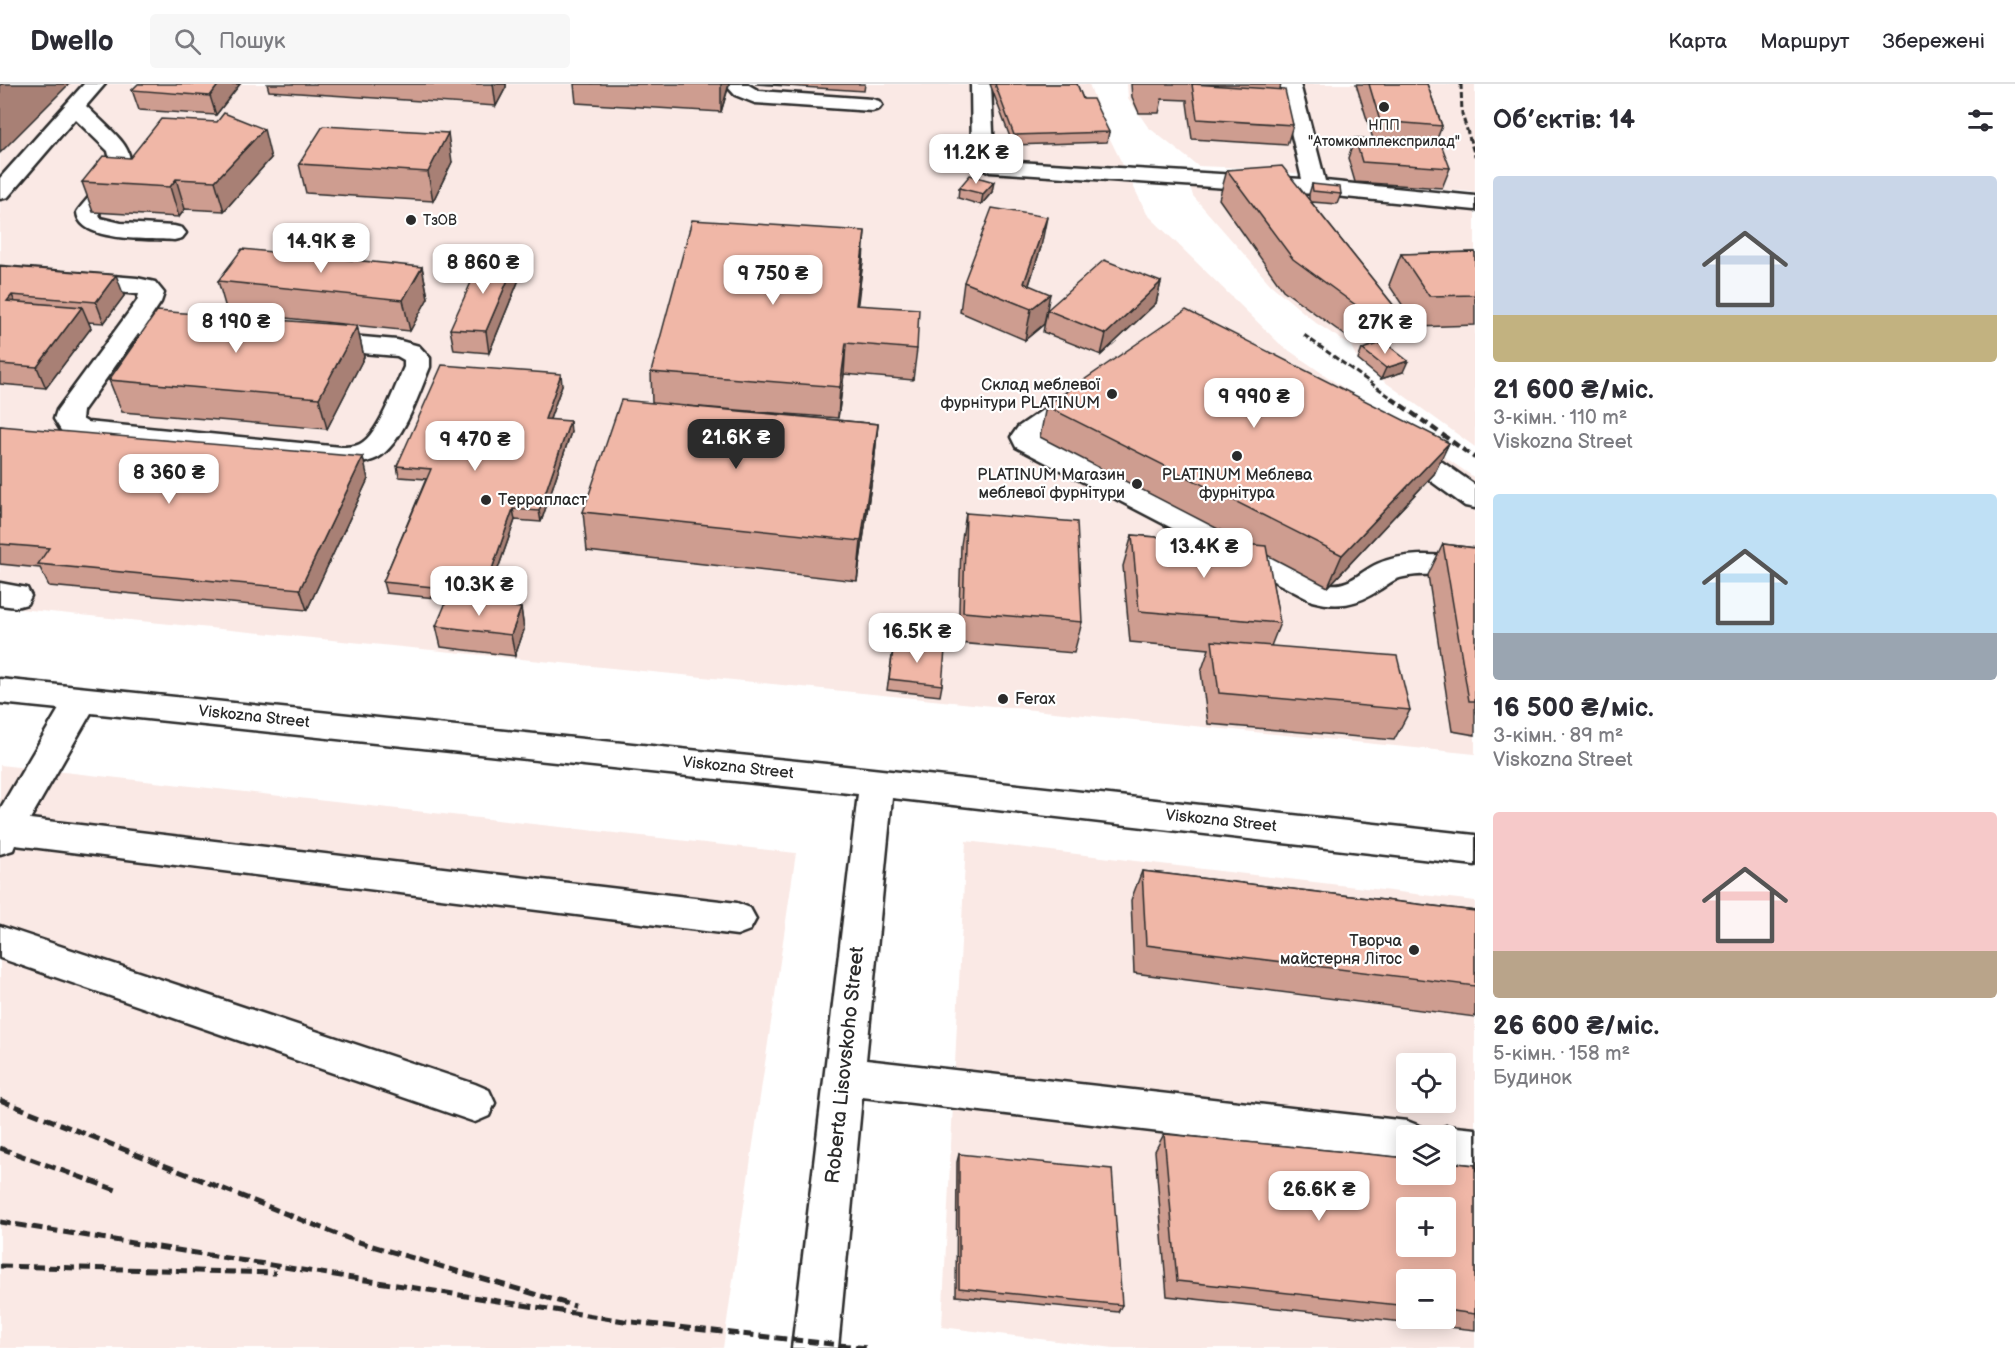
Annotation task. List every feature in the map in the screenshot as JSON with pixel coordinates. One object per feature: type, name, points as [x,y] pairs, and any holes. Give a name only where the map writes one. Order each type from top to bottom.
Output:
[{"type":"street","points":[[0,192],[95,84]]},
{"type":"street","points":[[735,84],[742,92],[755,97],[872,105]]},
{"type":"street","points":[[981,84],[983,157],[987,162],[998,167],[1314,187],[1475,203]]},
{"type":"street","points":[[1290,84],[1314,187]]},
{"type":"street","points":[[75,107],[118,149],[122,157],[121,166],[115,176],[88,212],[89,219],[94,224],[106,228],[174,233]]},
{"type":"street","points":[[0,274],[146,287],[152,293],[149,302],[70,410],[68,419],[72,426],[84,430],[341,456],[358,455],[372,448],[383,437],[417,367],[417,358],[410,351],[397,348],[293,339]]},
{"type":"street","points":[[131,326],[212,333]]},
{"type":"street","points":[[1107,378],[1028,433],[1025,437],[1026,441],[1333,597],[1348,595],[1399,567],[1475,568]]},
{"type":"street","points":[[1379,436],[1400,446],[1475,499]]},
{"type":"street","name":"Viskozna Street","points":[[0,691],[876,783],[1475,850]]},
{"type":"street","points":[[81,699],[3,835],[737,919]]},
{"type":"street","name":"Roberta Lisovskoho Street","points":[[815,1348],[876,783]]},
{"type":"street","points":[[0,942],[475,1103]]},
{"type":"street","points":[[844,1076],[1396,1140]]},
{"type":"street","points":[[1456,1147],[1475,1149]]},
{"type":"shaded area","points":[[0,84],[1089,84],[1110,139],[1147,214],[1281,345],[1475,478],[1475,754],[0,607]]},
{"type":"shaded area","points":[[1127,84],[1475,84],[1475,192],[1353,183],[1269,169],[1198,166],[1148,127],[1128,98]]},
{"type":"shaded area","points":[[1189,183],[1475,207],[1475,447],[1381,379],[1358,360],[1351,346],[1316,323],[1271,285],[1193,196]]},
{"type":"shaded area","points":[[0,765],[796,853],[723,1348],[0,1348]]},
{"type":"shaded area","points":[[966,841],[1475,901],[1475,1348],[1114,1348],[942,1327]]},
{"type":"building","points":[[138,84],[219,84],[210,96],[132,90]]},
{"type":"building","points":[[995,84],[1077,84],[1083,99],[1093,99],[1109,132],[1014,135]]},
{"type":"building","points":[[1192,84],[1285,90],[1293,125],[1197,119]]},
{"type":"building","points":[[1369,84],[1427,84],[1442,126],[1380,121]]},
{"type":"building","points":[[224,113],[264,129],[215,181],[176,179],[170,187],[82,182],[103,156],[130,158],[161,119],[217,122]]},
{"type":"building","points":[[323,126],[448,133],[428,172],[299,164]]},
{"type":"building","points":[[1355,138],[1441,144],[1450,168],[1362,162]]},
{"type":"building","points":[[1282,166],[1398,311],[1368,314],[1293,259],[1227,170]]},
{"type":"building","points":[[970,175],[994,182],[983,194],[959,188]]},
{"type":"building","points":[[1312,184],[1340,187],[1341,194],[1313,191]]},
{"type":"building","points":[[992,208],[1047,217],[1024,283],[1050,294],[1031,309],[964,282]]},
{"type":"building","points":[[692,220],[865,231],[856,305],[919,309],[917,349],[846,343],[840,387],[651,372]]},
{"type":"building","points":[[242,249],[422,267],[403,300],[218,281]]},
{"type":"building","points":[[1475,252],[1475,295],[1429,296],[1401,254]]},
{"type":"building","points":[[482,258],[516,261],[486,331],[450,329]]},
{"type":"building","points":[[1104,260],[1161,282],[1106,334],[1047,310]]},
{"type":"building","points":[[0,266],[116,275],[96,302],[12,295],[7,301],[82,307],[37,367],[0,364]]},
{"type":"building","name":"PLATINUM Меблева фурнітура","points":[[1186,310],[1449,443],[1342,555],[1046,406]]},
{"type":"building","points":[[157,311],[357,326],[319,398],[109,380]]},
{"type":"building","points":[[1384,342],[1408,361],[1386,368],[1362,349]]},
{"type":"building","name":"Террапласт","points":[[442,365],[561,374],[545,419],[570,421],[539,511],[513,509],[484,592],[383,582],[431,469],[397,466]]},
{"type":"building","points":[[621,400],[878,424],[861,541],[583,512]]},
{"type":"building","points":[[0,426],[363,457],[300,589],[38,564],[49,548],[0,544]]},
{"type":"building","points":[[966,513],[1077,522],[1082,622],[963,612]]},
{"type":"building","points":[[1132,535],[1266,546],[1280,623],[1139,611]]},
{"type":"building","points":[[1443,544],[1475,548],[1475,701],[1469,701]]},
{"type":"building","points":[[447,600],[521,608],[511,635],[436,626]]},
{"type":"building","points":[[1212,641],[1397,656],[1410,710],[1219,693]]},
{"type":"building","points":[[894,643],[945,650],[942,685],[889,679]]},
{"type":"building","points":[[1142,871],[1475,911],[1475,986],[1146,945]]},
{"type":"building","points":[[1164,1134],[1396,1157],[1396,1185],[1456,1185],[1456,1163],[1475,1165],[1475,1314],[1456,1311],[1456,1269],[1396,1269],[1396,1305],[1177,1281]]},
{"type":"building","points":[[959,1154],[1112,1169],[1122,1305],[959,1288]]},
{"type":"railway","points":[[1461,84],[1462,114],[1475,156]]},
{"type":"railway","points":[[1304,335],[1393,399]]},
{"type":"railway","points":[[1391,398],[1475,458]]},
{"type":"railway","points":[[0,1100],[352,1240],[575,1306]]},
{"type":"railway","points":[[0,1148],[116,1190]]},
{"type":"railway","points":[[0,1222],[624,1321],[867,1348]]},
{"type":"railway","points":[[0,1266],[276,1273]]},
{"type":"place","name":"НПП \"Атомкомплексприлад\"","points":[[1384,107]]},
{"type":"place","name":"ТзОВ","points":[[411,220]]},
{"type":"place","name":"Склад меблевої фурнітури PLATINUM","points":[[1112,394]]},
{"type":"place","name":"PLATINUM Меблева фурнітура","points":[[1237,456]]},
{"type":"place","name":"PLATINUM Магазин меблевої фурнітури","points":[[1137,484]]},
{"type":"place","name":"Террапласт","points":[[486,500]]},
{"type":"place","name":"Ferax","points":[[1003,699]]},
{"type":"place","name":"Творча майстерня Літос","points":[[1414,950]]}]
